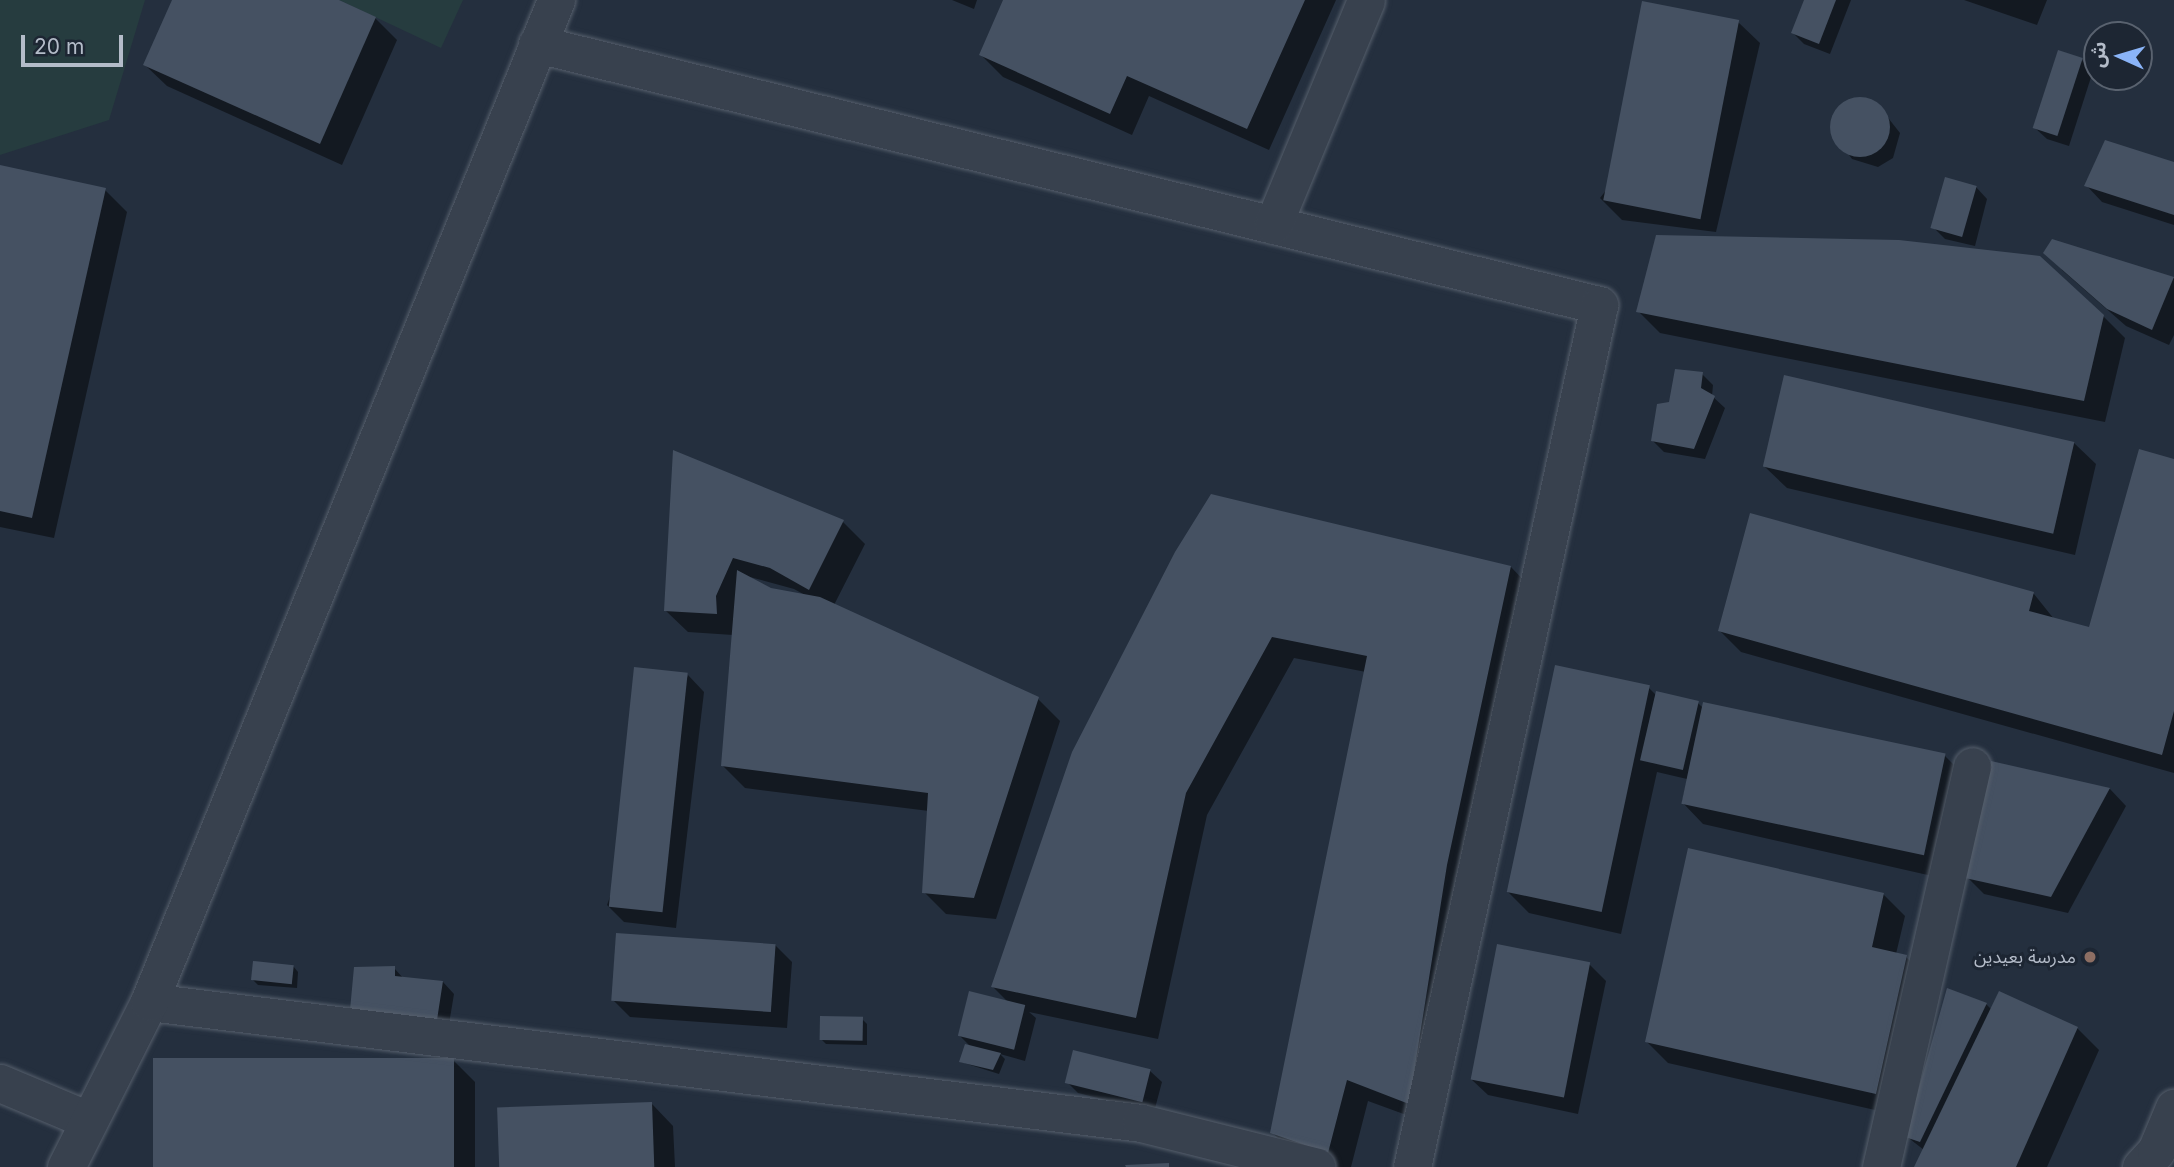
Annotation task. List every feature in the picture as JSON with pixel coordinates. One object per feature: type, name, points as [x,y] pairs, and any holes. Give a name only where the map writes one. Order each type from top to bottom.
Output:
[{"type":"street","points":[[66,1167],[149,1002],[556,0]]},
{"type":"street","points":[[1273,225],[1366,0]]},
{"type":"street","points":[[537,44],[1599,305],[1412,1167]]},
{"type":"street","points":[[1881,1167],[1972,766]]},
{"type":"street","points":[[149,1002],[1142,1123],[1317,1167]]},
{"type":"street","points":[[0,1083],[88,1120]]},
{"type":"street","points":[[2141,1167],[2156,1151],[2174,1108]]},
{"type":"green space","points":[[0,0],[145,0],[109,120],[0,155]]},
{"type":"green space","points":[[339,0],[463,0],[441,48]]},
{"type":"building","points":[[172,0],[339,0],[376,17],[320,144],[143,65]]},
{"type":"building","points":[[1003,0],[1305,0],[1247,129],[1127,76],[1110,114],[979,55]]},
{"type":"building","points":[[1804,0],[1836,0],[1819,44],[1791,33]]},
{"type":"building","points":[[1642,1],[1739,20],[1700,219],[1603,200]]},
{"type":"building","points":[[2058,50],[2083,58],[2057,136],[2033,128]]},
{"type":"building","points":[[1860,97],[1877,102],[1885,110],[1890,127],[1885,144],[1877,152],[1860,157],[1843,152],[1835,144],[1830,127],[1835,110],[1843,102]]},
{"type":"building","points":[[2105,140],[2174,162],[2174,215],[2084,186]]},
{"type":"building","points":[[0,165],[106,188],[32,518],[0,511]]},
{"type":"building","points":[[1945,177],[1977,186],[1962,237],[1930,228]]},
{"type":"building","points":[[1656,235],[1899,240],[2040,256],[2104,315],[2084,401],[1636,312]]},
{"type":"building","points":[[2052,239],[2174,277],[2152,330],[2107,309],[2043,253]]},
{"type":"building","points":[[1675,369],[1703,372],[1701,388],[1715,396],[1694,449],[1651,441],[1657,404],[1669,402]]},
{"type":"building","points":[[1784,375],[2074,442],[2053,534],[1763,467]]},
{"type":"building","points":[[2139,449],[2174,459],[2174,711],[2162,755],[1718,631],[1750,513],[2034,592],[2029,611],[2089,627]]},
{"type":"building","points":[[673,450],[844,520],[809,590],[770,568],[733,558],[716,596],[717,614],[664,611]]},
{"type":"building","points":[[1211,494],[1511,566],[1447,865],[1409,1104],[1347,1080],[1328,1153],[1270,1133],[1367,656],[1272,637],[1186,793],[1136,1018],[991,987],[1072,752],[1175,552]]},
{"type":"building","points":[[737,570],[771,588],[820,597],[1039,697],[974,898],[922,893],[928,793],[721,766]]},
{"type":"building","points":[[1555,665],[1650,685],[1602,912],[1507,892]]},
{"type":"building","points":[[634,667],[688,673],[663,912],[609,907]]},
{"type":"building","points":[[1656,691],[1699,701],[1683,770],[1640,760]]},
{"type":"building","points":[[1703,702],[1946,754],[1924,855],[1681,804]]},
{"type":"building","points":[[1991,761],[2110,788],[2051,897],[1965,878]]},
{"type":"building","points":[[1688,848],[1884,893],[1872,947],[1907,955],[1876,1094],[1645,1042]]},
{"type":"building","points":[[616,933],[776,944],[771,1012],[611,1001]]},
{"type":"building","points":[[1497,944],[1590,962],[1564,1098],[1471,1079]]},
{"type":"building","points":[[253,961],[294,965],[292,984],[251,980]]},
{"type":"building","points":[[395,966],[395,976],[443,981],[437,1020],[350,1010],[354,967]]},
{"type":"building","points":[[1947,988],[1987,1003],[1920,1142],[1905,1137]]},
{"type":"building","points":[[969,991],[1025,1005],[1014,1050],[958,1036]]},
{"type":"building","points":[[1999,991],[2078,1027],[2016,1167],[1914,1167]]},
{"type":"building","points":[[820,1016],[863,1017],[863,1041],[820,1040]]},
{"type":"building","points":[[965,1044],[1001,1053],[993,1070],[959,1062]]},
{"type":"building","points":[[1073,1050],[1151,1069],[1142,1102],[1065,1083]]},
{"type":"building","points":[[153,1058],[454,1058],[454,1167],[153,1167]]},
{"type":"building","points":[[652,1102],[654,1167],[499,1167],[497,1107]]},
{"type":"building","points":[[1169,1163],[1169,1167],[1125,1165]]},
{"type":"place","name":"مدرسة بعيدين","points":[[2090,957]]}]
